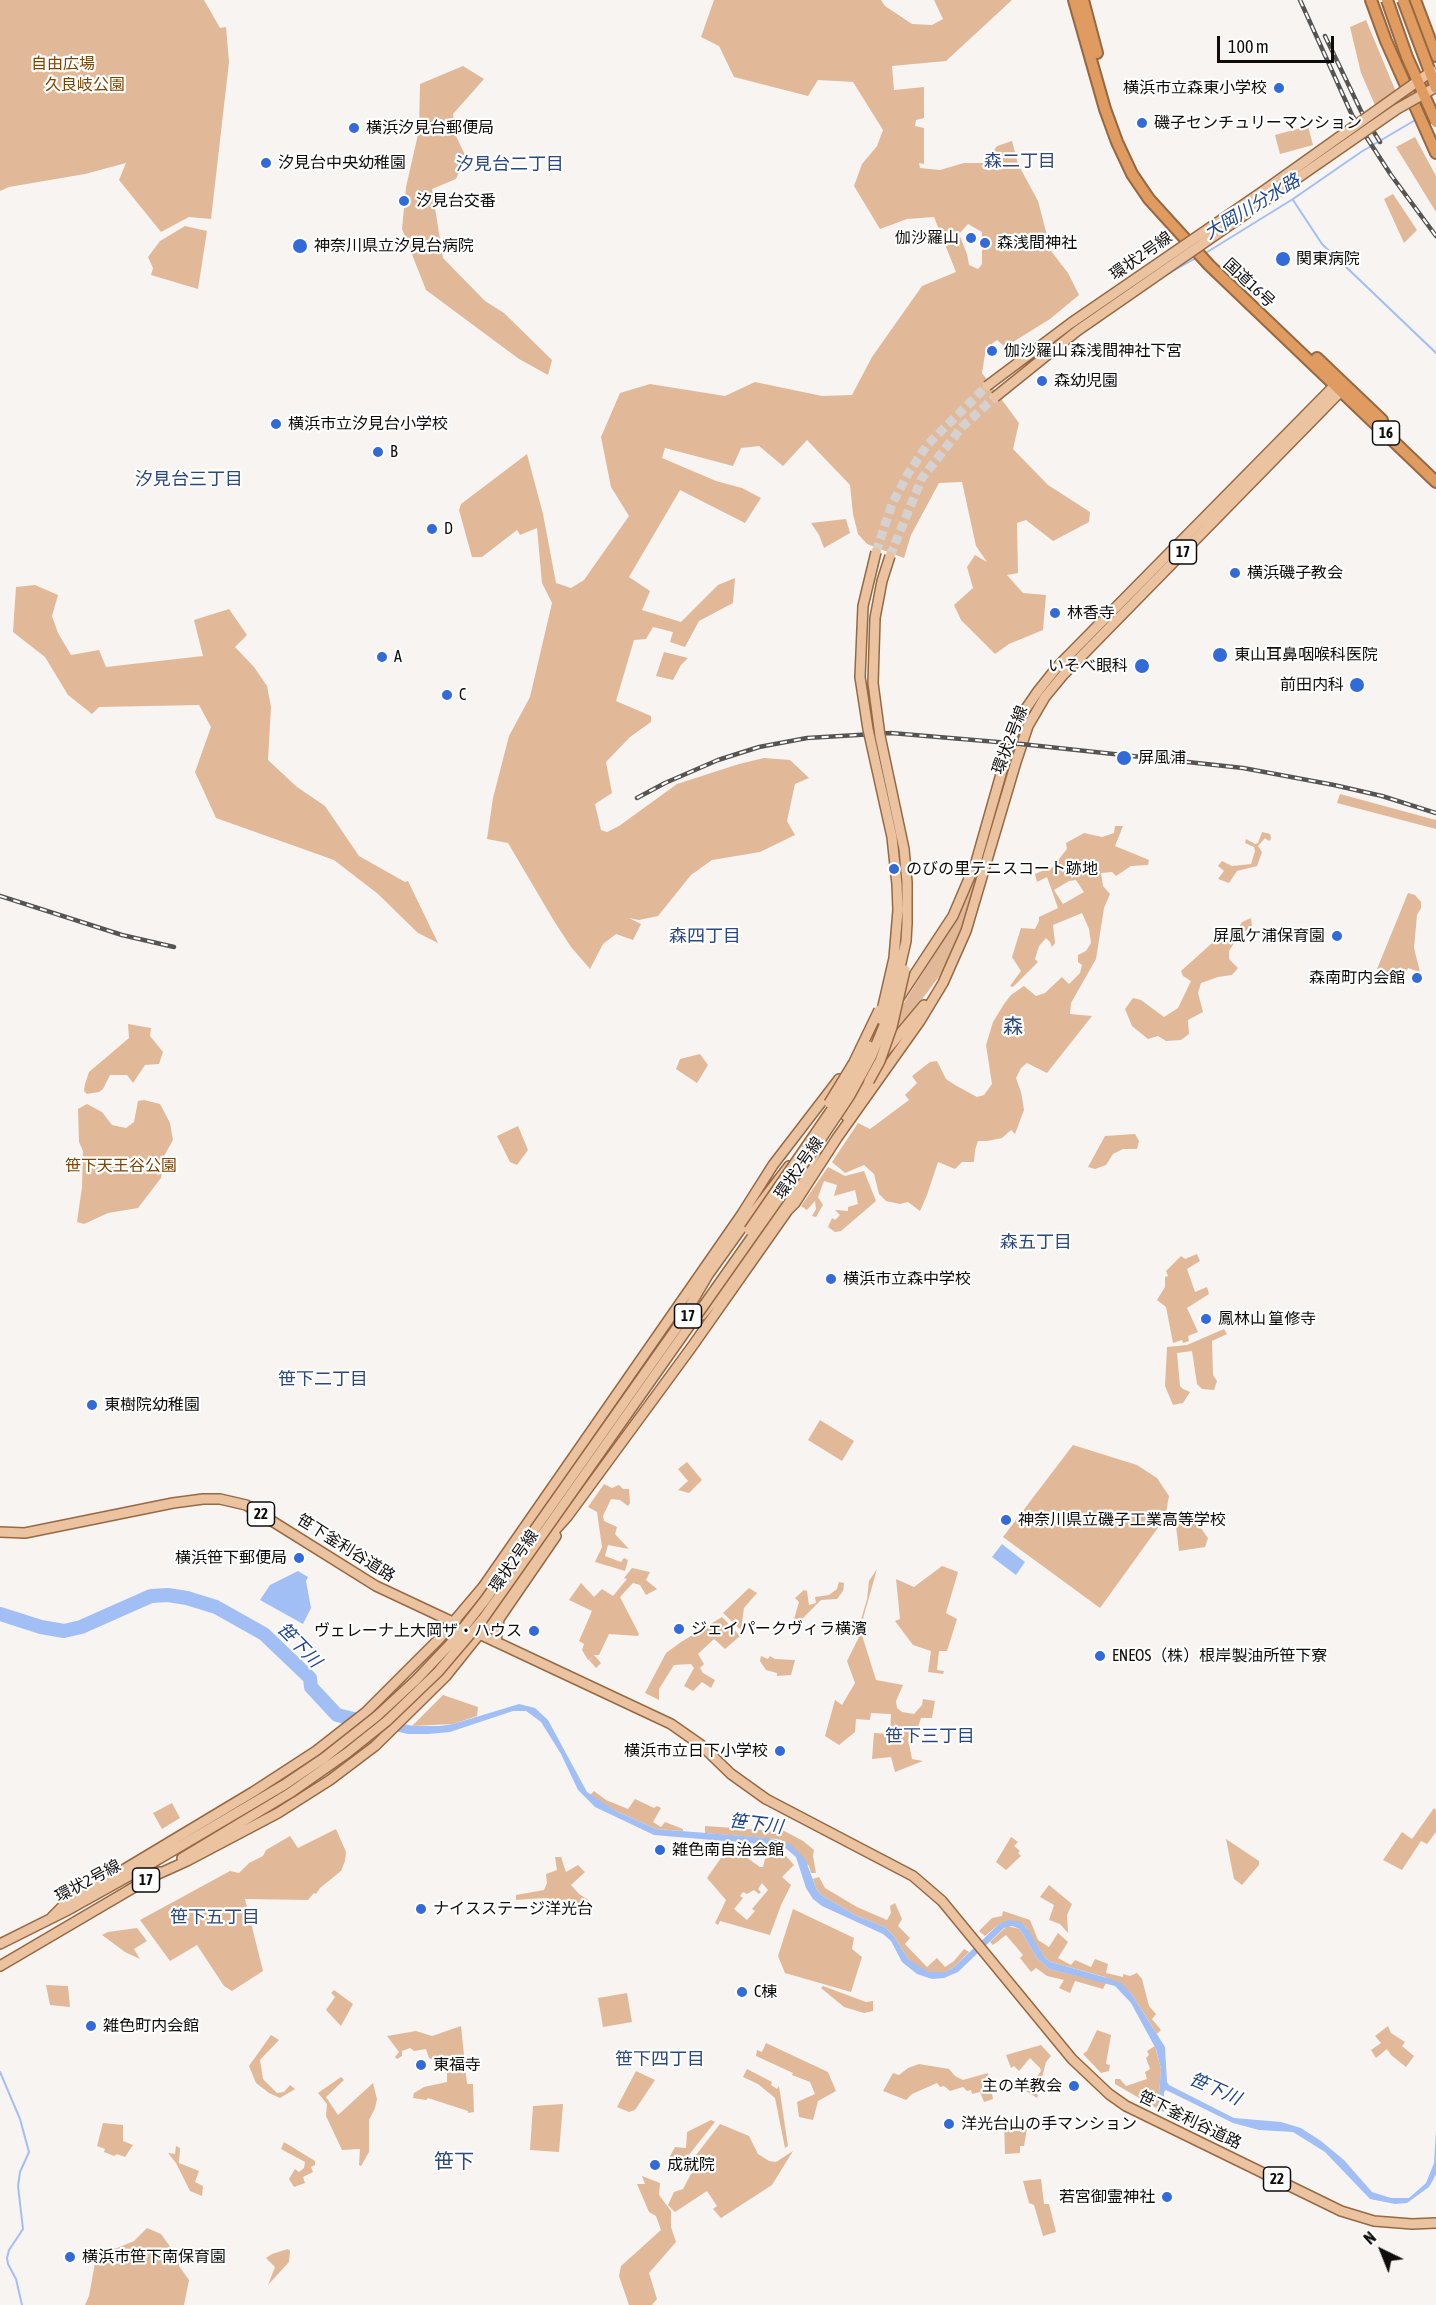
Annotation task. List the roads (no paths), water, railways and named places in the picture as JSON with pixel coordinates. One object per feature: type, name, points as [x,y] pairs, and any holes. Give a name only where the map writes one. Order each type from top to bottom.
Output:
[{"type":"highway","name":"国道16号","points":[[1074,0],[1105,109],[1123,156],[1139,186],[1209,266],[1436,472]]},
{"type":"highway","name":"国道16号","points":[[1083,0],[1112,106],[1129,153],[1145,182],[1167,211],[1214,261],[1436,482]]},
{"type":"highway","points":[[1371,0],[1386,42],[1436,153]]},
{"type":"highway","points":[[1387,0],[1436,120]]},
{"type":"highway","points":[[1387,0],[1407,57],[1436,120]]},
{"type":"highway","points":[[1406,0],[1434,76]]},
{"type":"highway","points":[[1406,0],[1436,87]]},
{"type":"highway","points":[[1415,0],[1436,56]]},
{"type":"main road","name":"環状2号線","points":[[987,386],[1071,322],[1272,185],[1419,80],[1434,76]]},
{"type":"main road","name":"環状2号線","points":[[995,397],[1077,331],[1397,109],[1436,87]]},
{"type":"main road","name":"環状2号線","points":[[454,1622],[476,1596],[530,1521],[612,1399],[742,1214],[773,1165],[824,1100],[929,954],[953,916],[976,862],[1011,739],[1025,710],[1038,691],[1058,666],[1341,385]]},
{"type":"main road","name":"環状2号線","points":[[156,1875],[187,1862],[278,1813],[330,1780],[375,1746],[446,1676],[691,1348],[915,1029],[943,983],[966,931],[1016,762],[1029,726],[1045,697],[1064,674],[1341,385]]},
{"type":"main road","name":"環状2号線","points":[[683,1329],[688,1316],[795,1163],[860,1064],[876,1030],[884,1001],[895,950],[897,884],[892,837],[868,729],[860,669],[863,606],[876,552]]},
{"type":"main road","name":"環状2号線","points":[[0,1944],[330,1765],[387,1721],[425,1685],[462,1646],[488,1612],[683,1329],[861,1077],[885,1023],[906,941],[907,882],[904,849],[880,736],[873,683],[875,618],[882,581],[890,556]]},
{"type":"main road","points":[[788,1210],[822,1150],[869,1082],[887,1044],[903,983],[906,941]]},
{"type":"main road","points":[[683,1329],[708,1275],[802,1149],[905,998],[929,954]]},
{"type":"main road","points":[[683,1329],[724,1288],[786,1202],[834,1124],[871,1070],[915,1017],[946,974]]},
{"type":"main road","points":[[742,1214],[829,1103],[854,1062],[884,1001]]},
{"type":"main road","name":"笹下釜利谷道路","points":[[0,1532],[25,1533],[203,1499],[220,1499],[256,1511],[376,1586],[671,1724],[700,1745],[731,1774],[766,1799],[913,1876],[942,1901],[1072,2059],[1109,2094],[1126,2106],[1341,2211],[1374,2221],[1436,2223]]},
{"type":"main road","points":[[496,1642],[499,1619],[567,1517]]},
{"type":"main road","name":"17","points":[[52,1917],[63,1906],[269,1782],[335,1736],[360,1717],[454,1622]]},
{"type":"main road","points":[[403,1674],[417,1668],[436,1651],[457,1639],[479,1634]]},
{"type":"main road","name":"環状2号線","points":[[0,1966],[156,1875],[287,1789]]},
{"type":"water","points":[[1002,1544],[1025,1562],[1016,1575],[992,1557]]},
{"type":"water","points":[[298,1571],[308,1577],[306,1581],[311,1608],[303,1624],[260,1600],[270,1585]]},
{"type":"water","points":[[519,1704],[535,1708],[548,1720],[587,1792],[616,1811],[656,1829],[769,1838],[790,1844],[805,1859],[817,1890],[823,1896],[855,1915],[885,1927],[909,1960],[929,1972],[945,1972],[954,1967],[999,1924],[1009,1920],[1021,1922],[1045,1958],[1051,1962],[1111,1979],[1121,1983],[1131,1993],[1165,2047],[1169,2085],[1234,2118],[1281,2122],[1301,2128],[1344,2160],[1372,2192],[1391,2198],[1409,2198],[1426,2183],[1434,2163],[1436,2130],[1436,2174],[1433,2180],[1429,2187],[1407,2203],[1395,2204],[1370,2199],[1325,2152],[1293,2132],[1259,2130],[1233,2123],[1166,2090],[1164,2092],[1164,2112],[1158,2109],[1161,2069],[1156,2049],[1131,2003],[1115,1986],[1049,1969],[1037,1958],[1020,1929],[1012,1926],[1004,1928],[958,1972],[944,1978],[932,1979],[917,1974],[902,1962],[891,1941],[883,1934],[822,1906],[813,1899],[806,1888],[796,1857],[783,1846],[654,1835],[595,1807],[578,1790],[561,1754],[541,1722],[526,1711],[513,1711],[450,1732],[429,1734],[408,1734],[337,1718],[344,1714],[414,1726],[440,1726]]},
{"type":"waterway","name":"大岡川分水路","points":[[1204,254],[1293,199],[1361,152],[1417,119]]},
{"type":"waterway","points":[[1293,200],[1322,244],[1436,353]]},
{"type":"waterway","name":"大岡川分水路","points":[[1162,277],[1196,258]]},
{"type":"waterway","name":"笹下川","points":[[0,1614],[41,1627],[64,1631],[81,1627],[151,1596],[168,1595],[187,1598],[216,1607],[264,1634],[310,1678],[311,1687],[337,1715],[358,1720]]},
{"type":"waterway","points":[[0,2072],[20,2119],[29,2152],[20,2172],[18,2186],[23,2229],[9,2250],[7,2258],[16,2279],[22,2305]]},
{"type":"tunnel","points":[[876,552],[892,504],[909,472],[928,444],[987,386]]},
{"type":"tunnel","points":[[890,556],[922,478],[962,427],[995,397]]},
{"type":"railway","points":[[1300,0],[1352,115],[1391,175],[1436,236]]},
{"type":"railway","points":[[1325,36],[1361,111],[1380,142]]},
{"type":"railway","points":[[637,798],[718,760],[759,747],[807,738],[891,733],[1021,744],[1243,768],[1382,796],[1436,813]]},
{"type":"railway","points":[[0,896],[122,935],[174,947]]},
{"type":"place","name":"横浜市立森東小学校","points":[[1279,88]]},
{"type":"place","name":"磯子センチュリーマンション","points":[[1142,123]]},
{"type":"place","name":"横浜汐見台郵便局","points":[[354,128]]},
{"type":"place","name":"汐見台中央幼稚園","points":[[266,163]]},
{"type":"place","name":"汐見台交番","points":[[404,201]]},
{"type":"place","name":"伽沙羅山","points":[[971,238]]},
{"type":"place","name":"森浅間神社","points":[[985,243]]},
{"type":"place","name":"神奈川県立汐見台病院","points":[[300,246]]},
{"type":"place","name":"関東病院","points":[[1283,259]]},
{"type":"place","name":"伽沙羅山 森浅間神社下宮","points":[[992,351]]},
{"type":"place","name":"森幼児園","points":[[1042,381]]},
{"type":"place","name":"横浜市立汐見台小学校","points":[[276,424]]},
{"type":"place","name":"B","points":[[378,452]]},
{"type":"place","name":"D","points":[[432,529]]},
{"type":"place","name":"横浜磯子教会","points":[[1235,573]]},
{"type":"place","name":"林香寺","points":[[1055,613]]},
{"type":"place","name":"東山耳鼻咽喉科医院","points":[[1220,655]]},
{"type":"place","name":"A","points":[[382,657]]},
{"type":"place","name":"いそべ眼科","points":[[1142,666]]},
{"type":"place","name":"前田内科","points":[[1357,685]]},
{"type":"place","name":"C","points":[[447,695]]},
{"type":"place","name":"屏風浦","points":[[1124,758]]},
{"type":"place","name":"のびの里テニスコート跡地","points":[[894,869]]},
{"type":"place","name":"屏風ケ浦保育園","points":[[1337,936]]},
{"type":"place","name":"森南町内会館","points":[[1417,978]]},
{"type":"place","name":"横浜市立森中学校","points":[[831,1279]]},
{"type":"place","name":"鳳林山 篁修寺","points":[[1206,1319]]},
{"type":"place","name":"東樹院幼稚園","points":[[92,1405]]},
{"type":"place","name":"神奈川県立磯子工業高等学校","points":[[1006,1520]]},
{"type":"place","name":"横浜笹下郵便局","points":[[299,1558]]},
{"type":"place","name":"ジェイパークヴィラ横濱","points":[[679,1629]]},
{"type":"place","name":"ヴェレーナ上大岡ザ・ハウス","points":[[534,1631]]},
{"type":"place","name":"ENEOS（株）根岸製油所笹下寮","points":[[1100,1656]]},
{"type":"place","name":"横浜市立日下小学校","points":[[780,1751]]},
{"type":"place","name":"雑色南自治会館","points":[[660,1850]]},
{"type":"place","name":"ナイスステージ洋光台","points":[[421,1909]]},
{"type":"place","name":"C棟","points":[[742,1992]]},
{"type":"place","name":"雑色町内会館","points":[[91,2026]]},
{"type":"place","name":"東福寺","points":[[421,2065]]},
{"type":"place","name":"主の羊教会","points":[[1074,2086]]},
{"type":"place","name":"洋光台山の手マンション","points":[[949,2124]]},
{"type":"place","name":"成就院","points":[[655,2165]]},
{"type":"place","name":"若宮御霊神社","points":[[1167,2197]]},
{"type":"place","name":"横浜市笹下南保育園","points":[[70,2257]]},
{"type":"district","name":"森二丁目","points":[[1020,161]]},
{"type":"district","name":"汐見台二丁目","points":[[510,164]]},
{"type":"district","name":"汐見台三丁目","points":[[189,479]]},
{"type":"district","name":"森四丁目","points":[[705,936]]},
{"type":"district","name":"森","points":[[1013,1027]]},
{"type":"district","name":"森五丁目","points":[[1036,1242]]},
{"type":"district","name":"笹下二丁目","points":[[323,1379]]},
{"type":"district","name":"笹下三丁目","points":[[930,1736]]},
{"type":"district","name":"笹下五丁目","points":[[215,1917]]},
{"type":"district","name":"笹下四丁目","points":[[660,2059]]},
{"type":"district","name":"笹下","points":[[454,2162]]},
{"type":"park label","name":"自由広場","points":[[63,64]]},
{"type":"park label","name":"久良岐公園","points":[[85,85]]},
{"type":"park label","name":"笹下天王谷公園","points":[[121,1166]]}]
